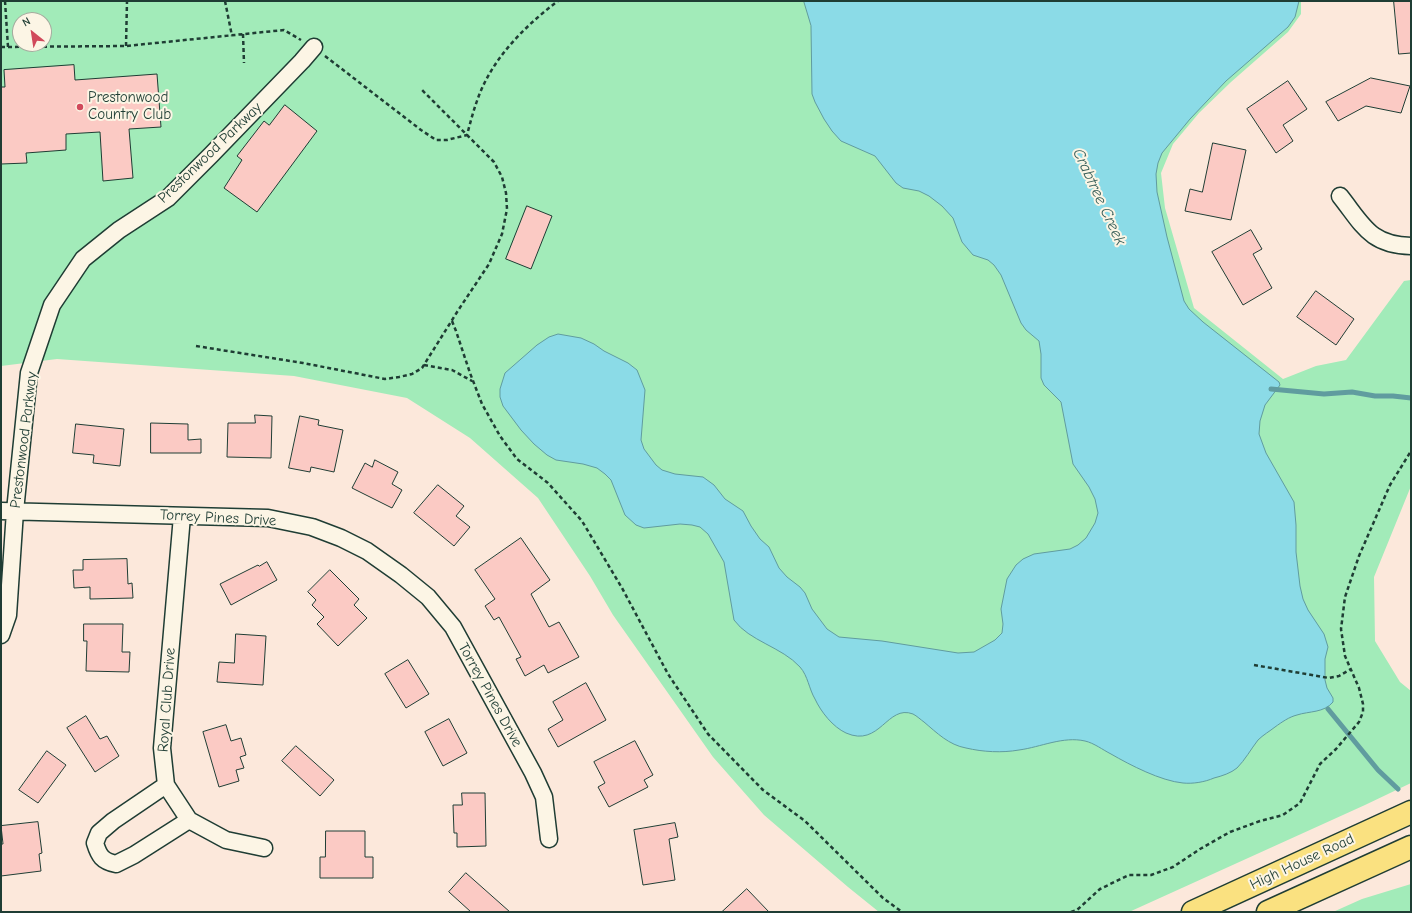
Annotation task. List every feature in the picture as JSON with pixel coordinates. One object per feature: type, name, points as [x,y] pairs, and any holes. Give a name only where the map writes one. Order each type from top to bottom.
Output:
[{"type":"main road","name":"High House Road","points":[[1194,912],[1411,812]]},
{"type":"main road","name":"High House Road","points":[[1268,912],[1411,847]]},
{"type":"street","name":"Prestonwood Parkway","points":[[1,635],[8,616],[8,511],[29,373],[52,305],[82,259],[118,230],[168,198],[314,47]]},
{"type":"street","points":[[1340,196],[1368,233],[1375,238],[1384,242],[1411,246]]},
{"type":"street","name":"Torrey Pines Drive","points":[[8,511],[268,518],[312,527],[342,538],[367,550],[428,597],[453,627],[533,773],[544,797],[549,838]]},
{"type":"street","name":"Royal Club Drive","points":[[182,516],[162,748],[166,785],[189,820],[226,840],[264,848]]},
{"type":"street","points":[[166,785],[113,821],[99,833],[95,843],[98,852],[106,862],[116,864],[134,855],[189,820]]},
{"type":"path","points":[[5,1],[8,47]]},
{"type":"path","points":[[126,46],[127,1]]},
{"type":"path","points":[[225,1],[232,36]]},
{"type":"path","points":[[467,135],[476,103],[486,80],[501,56],[528,27],[558,1]]},
{"type":"path","points":[[1,47],[126,46],[284,30],[314,47],[436,140],[447,140],[467,135]]},
{"type":"path","points":[[243,34],[244,63]]},
{"type":"path","points":[[196,346],[303,363],[385,379],[412,374],[422,368],[489,264],[502,234],[507,208],[506,193],[502,177],[494,162],[421,89]]},
{"type":"path","points":[[452,321],[482,404],[500,436],[517,459],[548,483],[582,521],[622,588],[668,674],[708,734],[764,790],[805,822],[883,898],[902,912]]},
{"type":"path","points":[[424,365],[452,370],[473,382]]},
{"type":"path","points":[[1071,912],[1077,910],[1100,889],[1129,875],[1151,875],[1173,867],[1200,849],[1230,832],[1260,821],[1283,815],[1300,803],[1320,764],[1336,749],[1359,722],[1363,712],[1363,704],[1359,688],[1346,656],[1341,629],[1345,597],[1360,556],[1390,485],[1411,451]]},
{"type":"path","points":[[1254,665],[1329,678],[1339,676],[1351,669]]},
{"type":"green space","name":"Prestonwood Country Club","points":[[1,1],[1301,1],[1301,14],[1288,32],[1231,82],[1199,113],[1173,144],[1161,173],[1165,208],[1194,308],[1283,379],[1316,366],[1346,360],[1404,281],[1411,280],[1411,486],[1374,577],[1375,641],[1400,682],[1411,691],[1411,783],[1129,912],[879,912],[764,815],[713,757],[613,615],[590,576],[538,498],[470,438],[407,398],[294,376],[57,359],[1,366]]},
{"type":"green space","points":[[1411,884],[1411,912],[1333,912],[1362,899]]},
{"type":"water","name":"Crabtree Creek","points":[[804,1],[1299,1],[1295,17],[1288,27],[1226,81],[1190,119],[1162,153],[1156,174],[1157,192],[1184,301],[1189,309],[1203,322],[1279,382],[1280,385],[1265,405],[1260,421],[1259,434],[1266,453],[1294,502],[1296,552],[1303,599],[1308,610],[1324,634],[1328,647],[1325,659],[1325,680],[1327,688],[1333,698],[1333,702],[1321,710],[1294,716],[1280,723],[1258,740],[1240,765],[1232,771],[1207,781],[1187,783],[1174,782],[1136,767],[1092,743],[1077,740],[1060,741],[1027,749],[1006,752],[992,752],[972,749],[954,744],[913,714],[904,713],[896,715],[875,731],[867,735],[858,736],[846,733],[832,723],[821,709],[813,695],[805,674],[800,667],[784,654],[748,633],[734,620],[724,562],[708,534],[700,527],[692,525],[680,524],[644,528],[636,525],[625,515],[611,480],[605,474],[597,468],[583,464],[556,460],[547,455],[521,430],[503,406],[500,397],[500,389],[505,373],[537,345],[549,337],[558,334],[581,338],[628,363],[637,370],[645,390],[641,440],[644,449],[656,465],[662,470],[675,474],[703,477],[714,485],[725,499],[743,511],[760,539],[769,547],[779,568],[805,593],[812,609],[827,629],[839,637],[882,641],[958,653],[974,652],[995,640],[1002,633],[1003,624],[1001,609],[1007,579],[1016,565],[1023,559],[1034,554],[1070,549],[1078,545],[1086,538],[1095,523],[1098,513],[1095,499],[1089,487],[1073,464],[1061,402],[1044,385],[1041,378],[1041,354],[1039,341],[1026,330],[1021,323],[1001,275],[994,265],[988,260],[973,255],[962,242],[953,218],[942,206],[929,196],[919,191],[903,188],[896,183],[875,156],[841,141],[832,131],[824,119],[812,94],[811,26]]},
{"type":"building","points":[[1394,1],[1411,1],[1411,53],[1399,54]]},
{"type":"building","name":"Prestonwood Country Club","points":[[74,65],[75,80],[157,74],[161,127],[129,129],[133,178],[103,181],[100,132],[66,134],[66,150],[26,153],[27,163],[1,164],[1,87],[5,87],[4,70]]},
{"type":"building","points":[[1371,78],[1410,86],[1401,113],[1366,106],[1338,121],[1326,102]]},
{"type":"building","points":[[1288,81],[1307,109],[1283,125],[1293,141],[1276,153],[1247,109]]},
{"type":"building","points":[[285,105],[317,131],[257,212],[224,188],[242,160],[237,156],[264,121],[269,125]]},
{"type":"building","points":[[1213,143],[1246,150],[1231,220],[1185,211],[1190,189],[1202,192]]},
{"type":"building","points":[[527,206],[552,216],[531,269],[506,259]]},
{"type":"building","points":[[1251,230],[1262,249],[1253,254],[1272,288],[1243,305],[1212,252]]},
{"type":"building","points":[[1316,291],[1354,319],[1336,345],[1297,317]]},
{"type":"building","points":[[255,415],[272,416],[271,458],[227,457],[228,423],[255,423]]},
{"type":"building","points":[[300,416],[319,420],[318,425],[343,430],[334,472],[311,467],[310,472],[289,468]]},
{"type":"building","points":[[151,423],[188,424],[188,440],[201,439],[201,453],[151,453]]},
{"type":"building","points":[[76,424],[124,429],[120,466],[93,463],[94,455],[73,453]]},
{"type":"building","points":[[375,460],[398,472],[392,484],[402,490],[392,508],[352,488],[365,463],[372,467]]},
{"type":"building","points":[[438,485],[464,506],[456,516],[470,527],[454,546],[414,513]]},
{"type":"building","points":[[521,538],[550,580],[531,594],[549,627],[559,622],[579,657],[548,673],[544,665],[525,676],[516,659],[521,657],[499,617],[494,620],[485,606],[495,599],[475,570]]},
{"type":"building","points":[[127,559],[128,584],[132,583],[133,598],[90,599],[90,587],[74,588],[73,570],[83,570],[83,560]]},
{"type":"building","points":[[267,562],[277,580],[231,605],[220,584]]},
{"type":"building","points":[[330,570],[359,599],[354,605],[367,618],[338,646],[317,624],[324,617],[312,605],[316,600],[308,592]]},
{"type":"building","points":[[84,624],[123,624],[122,652],[130,652],[129,672],[86,671],[87,641],[84,641]]},
{"type":"building","points":[[236,634],[266,636],[263,685],[217,682],[219,662],[234,663]]},
{"type":"building","points":[[408,660],[429,694],[406,708],[385,674]]},
{"type":"building","points":[[586,683],[606,720],[558,747],[548,729],[563,720],[553,702]]},
{"type":"building","points":[[86,716],[100,739],[107,736],[119,756],[95,772],[67,728]]},
{"type":"building","points":[[449,719],[467,753],[443,766],[425,732]]},
{"type":"building","points":[[226,725],[231,741],[241,738],[246,755],[240,757],[244,768],[236,770],[239,781],[219,787],[203,732]]},
{"type":"building","points":[[635,741],[653,775],[644,780],[648,787],[609,807],[598,787],[605,783],[594,762]]},
{"type":"building","points":[[296,746],[334,780],[320,796],[282,761]]},
{"type":"building","points":[[47,751],[66,765],[38,803],[19,790]]},
{"type":"building","points":[[462,793],[485,793],[486,846],[457,847],[457,833],[454,833],[453,805],[462,805]]},
{"type":"building","points":[[38,822],[42,853],[39,854],[41,871],[1,876],[1,844],[3,844],[1,826]]},
{"type":"building","points":[[675,823],[678,837],[669,839],[675,880],[643,885],[634,830]]},
{"type":"building","points":[[326,831],[365,831],[365,857],[373,857],[373,878],[320,878],[320,857],[325,857]]},
{"type":"building","points":[[466,873],[510,912],[471,912],[449,892]]},
{"type":"building","points":[[747,889],[769,912],[722,912]]},
{"type":"waterway","points":[[1271,389],[1324,394],[1352,392],[1375,396],[1411,398]]},
{"type":"waterway","points":[[1328,709],[1378,770],[1398,789]]},
{"type":"place","name":"Prestonwood Country Club","points":[[80,107]]}]
